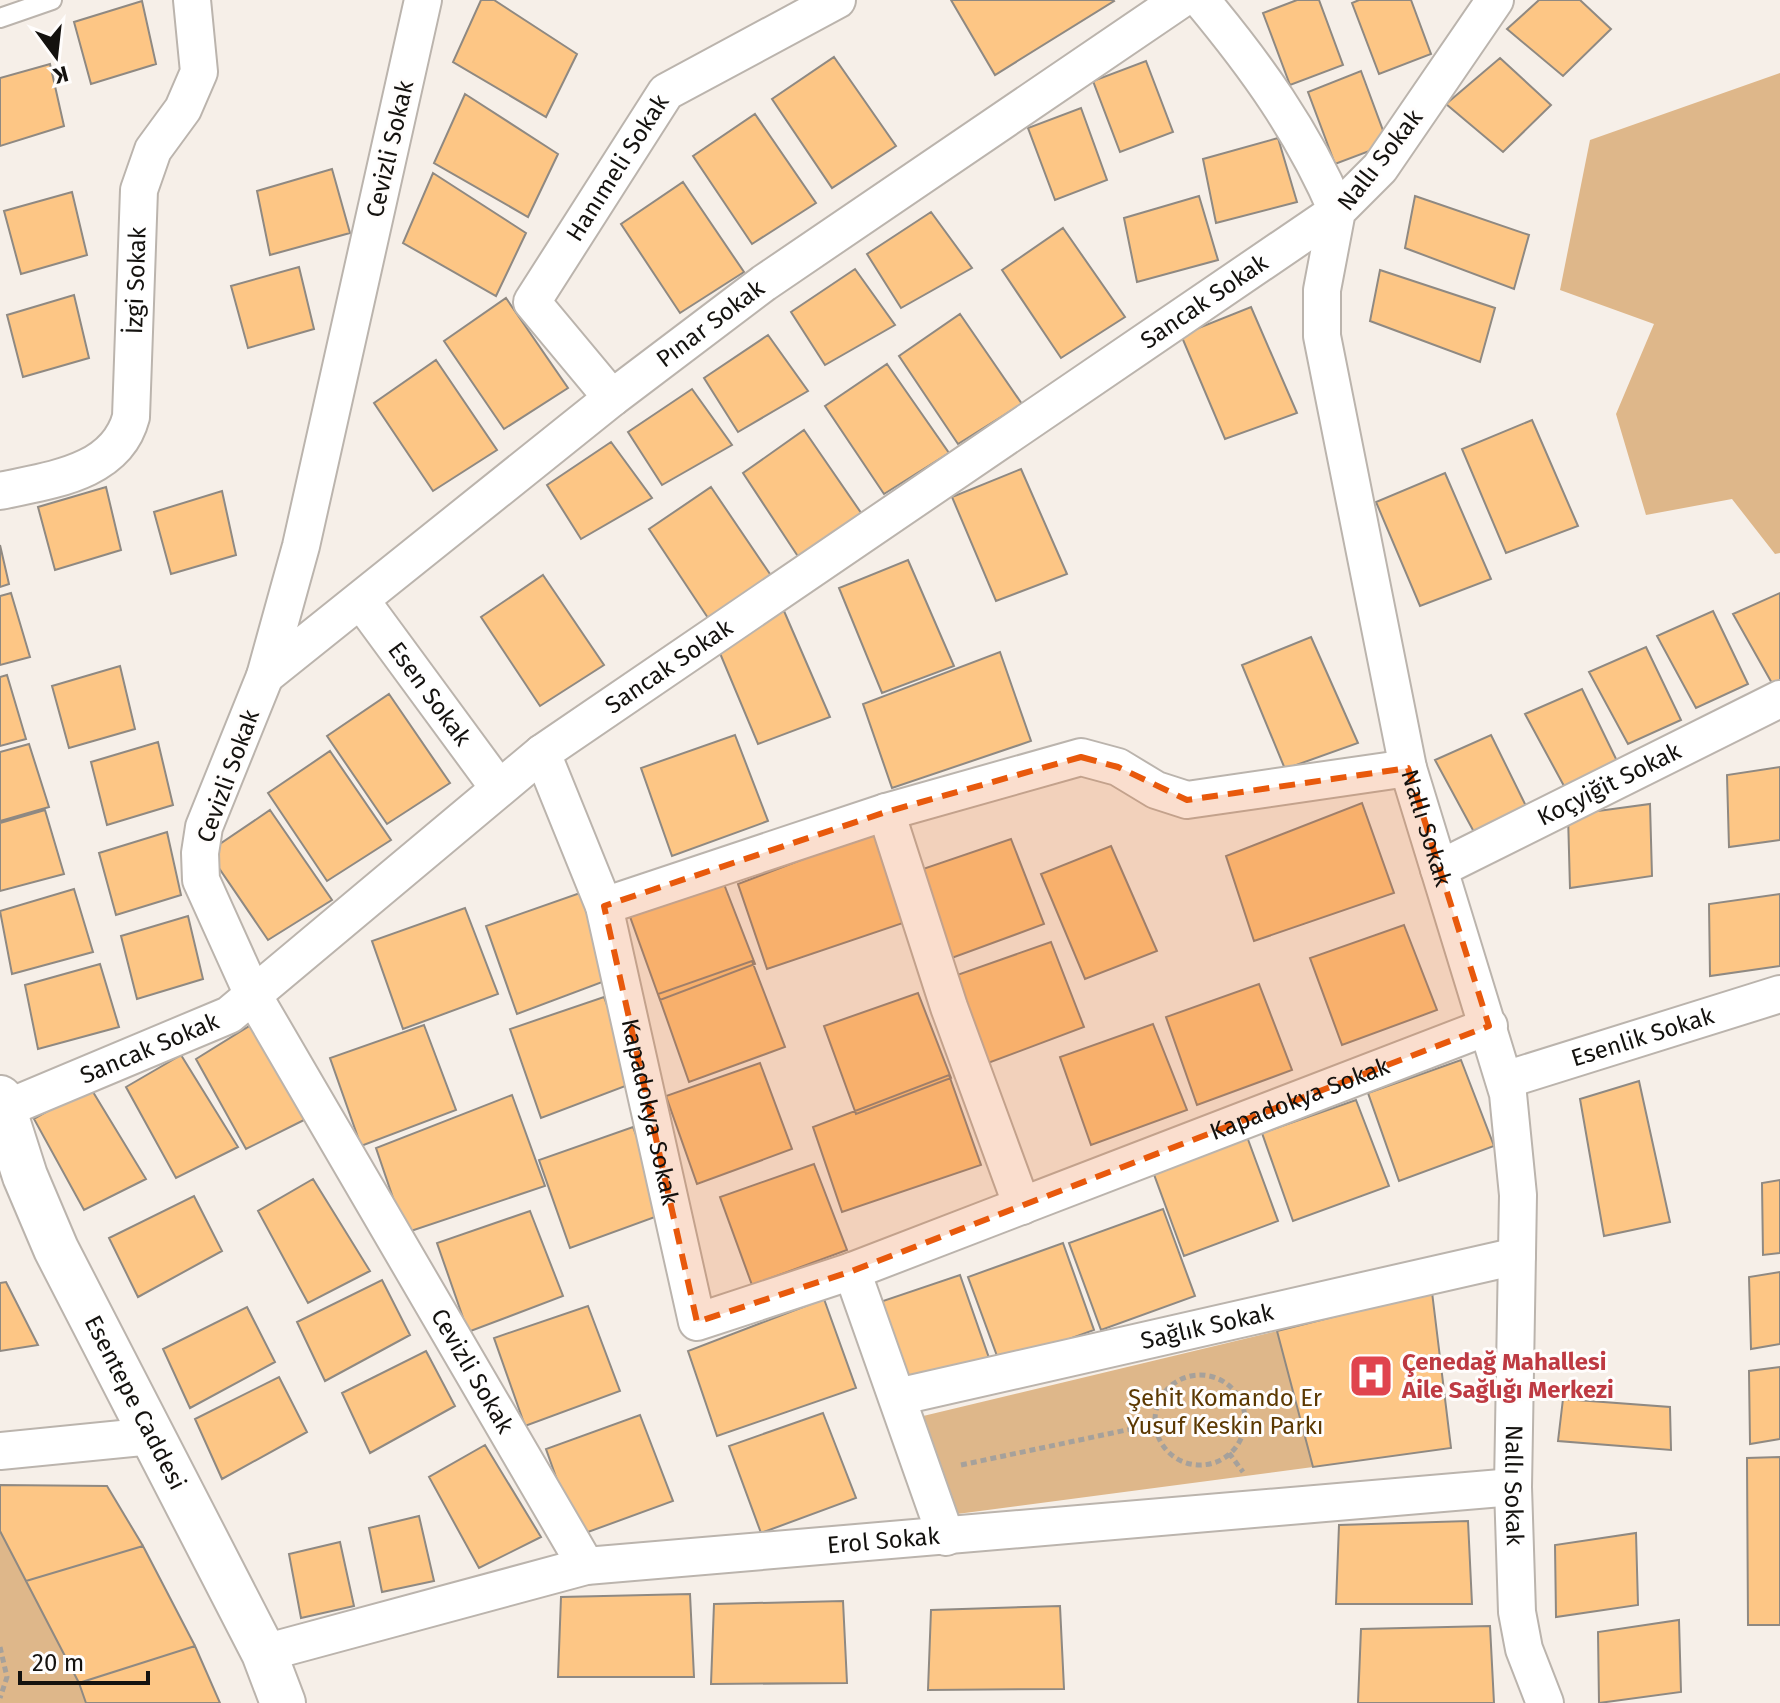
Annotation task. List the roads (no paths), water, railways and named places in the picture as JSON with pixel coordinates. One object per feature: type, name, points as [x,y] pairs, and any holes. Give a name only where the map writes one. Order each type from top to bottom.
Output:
[{"type":"street","name":"İzgi Sokak","points":[[0,491],[91,467],[126,437],[131,417],[139,190],[153,150],[183,109],[199,72],[192,0]]},
{"type":"street","name":"Cevizli Sokak","points":[[423,0],[301,546],[265,676],[213,801],[200,853],[201,880],[253,995],[586,1566]]},
{"type":"street","name":"Hanımeli Sokak","points":[[612,398],[532,302],[666,92],[837,0]]},
{"type":"street","name":"Pınar Sokak","points":[[265,676],[362,602],[612,398],[764,283],[1180,0]]},
{"type":"street","points":[[1201,0],[1251,59],[1291,117],[1316,160],[1337,211]]},
{"type":"street","name":"Nallı Sokak","points":[[1495,0],[1380,168],[1337,211],[1322,290],[1322,336],[1408,768],[1505,1080],[1518,1195],[1513,1487],[1517,1612],[1524,1649],[1545,1703]]},
{"type":"street","name":"Sancak Sokak","points":[[1,1107],[189,1035],[229,1015],[542,753],[1337,211]]},
{"type":"street","name":"Esen Sokak","points":[[362,602],[498,787]]},
{"type":"street","name":"Koçyiğit Sokak","points":[[1439,869],[1780,699]]},
{"type":"street","name":"Kapadokya Sokak","points":[[542,753],[604,906],[697,1322],[852,1271],[1489,1026]]},
{"type":"street","points":[[604,906],[886,812],[1081,757],[1118,767],[1156,790],[1187,800],[1408,768]]},
{"type":"street","points":[[886,812],[959,1036],[1022,1206]]},
{"type":"street","name":"Esenlik Sokak","points":[[1505,1080],[1780,994]]},
{"type":"street","name":"Esentepe Caddesi","points":[[1,1107],[56,1249],[264,1653],[283,1703]]},
{"type":"street","name":"Sağlık Sokak","points":[[897,1397],[1517,1256]]},
{"type":"street","points":[[852,1271],[946,1537]]},
{"type":"street","points":[[0,1451],[152,1436]]},
{"type":"street","name":"Erol Sokak","points":[[264,1653],[586,1566],[1513,1487]]},
{"type":"lane","points":[[0,18],[52,0]]},
{"type":"place","name":"Çenedağ Mahallesi Aile Sağlığı Merkezi","points":[[1371,1376]]},
{"type":"park label","name":"Şehit Komando Er Yusuf Keskin Parkı","points":[[1225,1412]]}]
